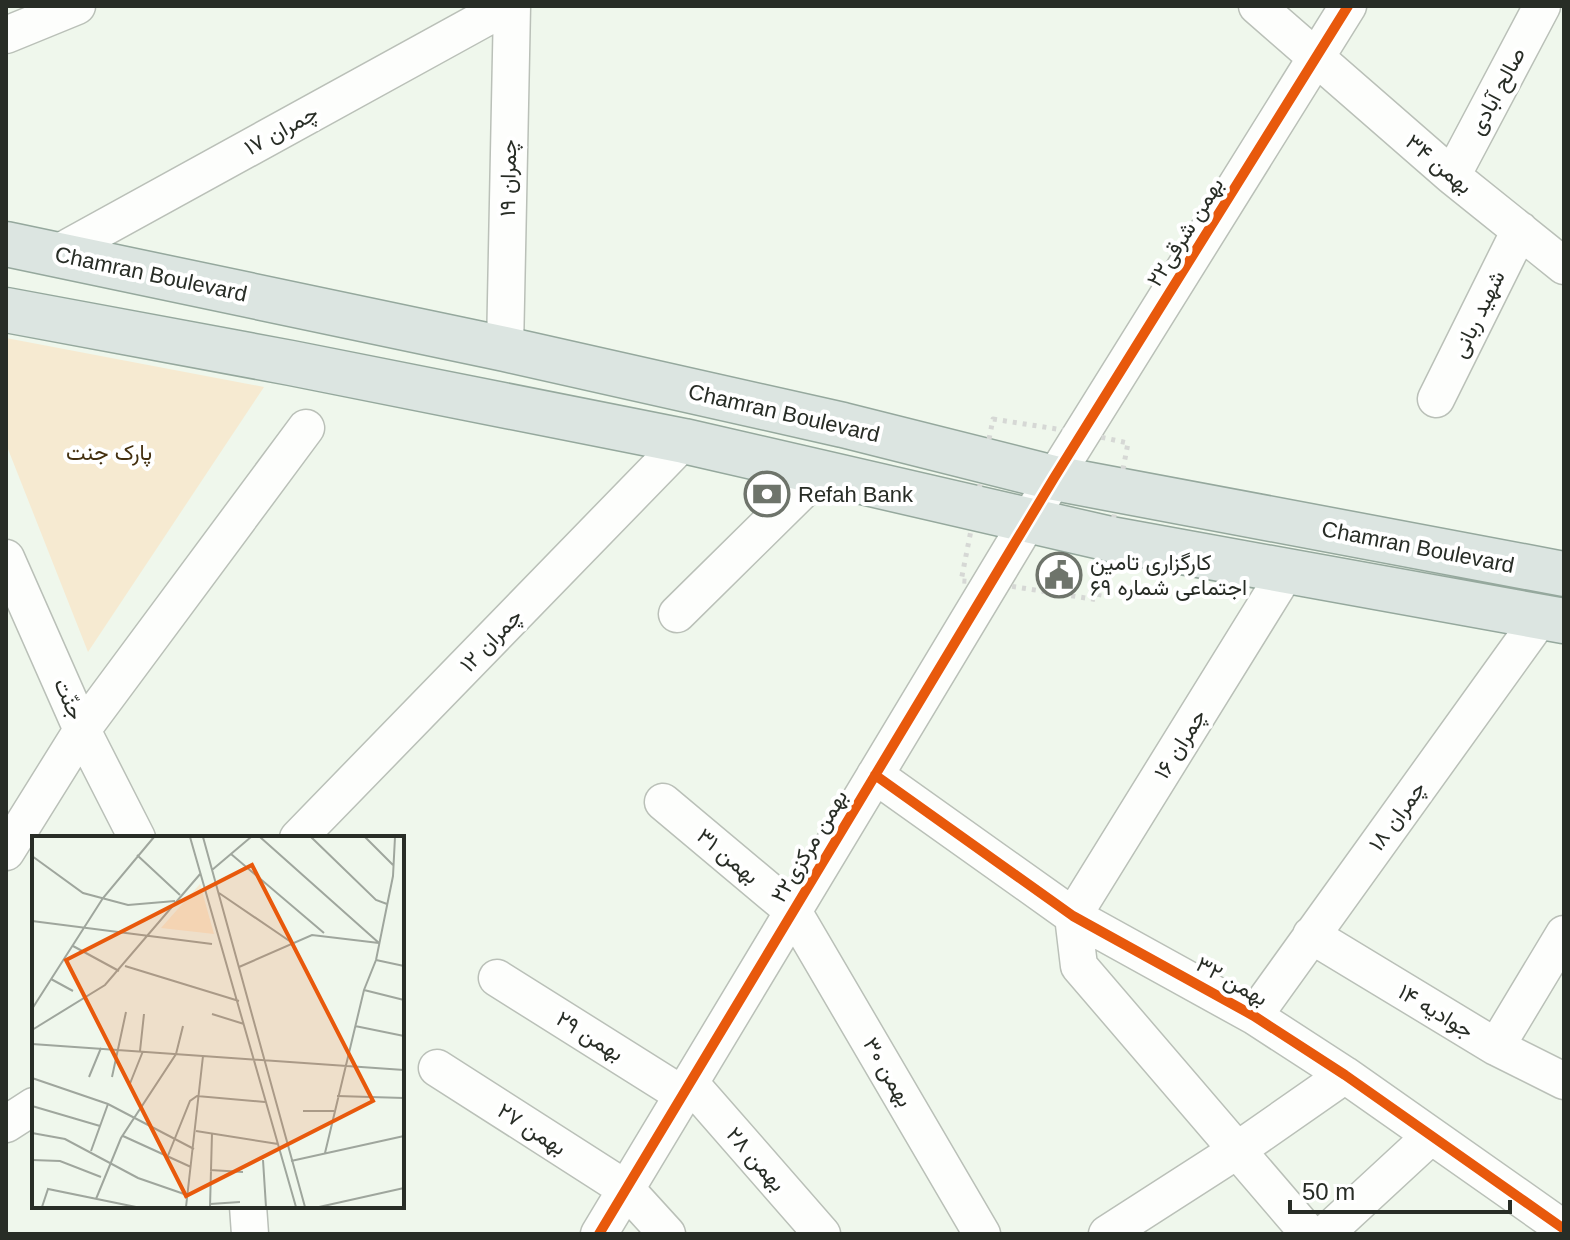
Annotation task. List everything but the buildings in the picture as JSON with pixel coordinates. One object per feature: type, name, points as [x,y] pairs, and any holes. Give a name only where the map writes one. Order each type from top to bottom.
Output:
[{"type":"main road","name":"Chamran Boulevard","points":[[6,244],[505,349],[843,425],[1054,478],[1564,574]]},
{"type":"main road","name":"Chamran Boulevard","points":[[6,310],[684,441],[1028,521],[1286,572],[1552,619]]},
{"type":"street","points":[[6,35],[77,6]]},
{"type":"street","name":"چمران ۱۷","points":[[56,254],[510,6]]},
{"type":"street","name":"چمران ۱۹","points":[[505,349],[510,6]]},
{"type":"street","name":"بهمن ۳۴","points":[[1257,6],[1452,176],[1564,266]]},
{"type":"street","name":"۲۲بهمن شرقی","points":[[1054,478],[1348,6]]},
{"type":"street","name":"صالح آبادی","points":[[1452,176],[1542,6]]},
{"type":"street","name":"شهید ربانی","points":[[1436,399],[1520,230]]},
{"type":"street","points":[[6,852],[82,730],[306,428]]},
{"type":"street","name":"چمران ۱۲","points":[[300,836],[684,441]]},
{"type":"street","points":[[677,614],[821,472]]},
{"type":"street","name":"۲۲بهمن مرکزی","points":[[599,1234],[1054,478]]},
{"type":"street","name":"جنّت","points":[[6,558],[82,730],[136,836]]},
{"type":"street","name":"چمران ۱۶","points":[[1073,916],[1286,572]]},
{"type":"street","name":"چمران ۱۸","points":[[1254,1016],[1311,935],[1552,619]]},
{"type":"street","name":"بهمن ۳۲","points":[[875,775],[1073,916],[1254,1016],[1345,1075],[1564,1229]]},
{"type":"street","name":"بهمن ۳۱","points":[[663,802],[793,911]]},
{"type":"street","name":"بهمن ۳۰","points":[[793,911],[982,1234]]},
{"type":"street","points":[[1073,916],[1079,966],[1309,1234]]},
{"type":"street","points":[[1496,1047],[1564,934]]},
{"type":"street","name":"جوادیه ۱۴","points":[[1311,935],[1496,1047],[1564,1081]]},
{"type":"street","name":"بهمن ۲۹","points":[[497,978],[686,1089]]},
{"type":"street","name":"بهمن ۲۷","points":[[437,1068],[626,1189],[667,1234]]},
{"type":"street","points":[[1107,1234],[1236,1151],[1345,1075]]},
{"type":"street","name":"بهمن ۲۸","points":[[686,1089],[822,1234]]},
{"type":"street","points":[[6,1124],[32,1107]]},
{"type":"street","points":[[1325,1234],[1431,1136]]},
{"type":"street","points":[[248,1208],[250,1234]]},
{"type":"green space","name":"پارک جنت","points":[[6,338],[264,387],[88,652],[6,444]]},
{"type":"cycle path","points":[[599,1234],[1054,478],[1348,6]]},
{"type":"cycle path","points":[[875,775],[1073,916],[1254,1016],[1345,1075],[1564,1229]]},
{"type":"place","name":"Refah Bank","points":[[767,494]]},
{"type":"place","name":"کارگزاری تامین اجتماعی شماره ۶۹","points":[[1059,575]]}]
